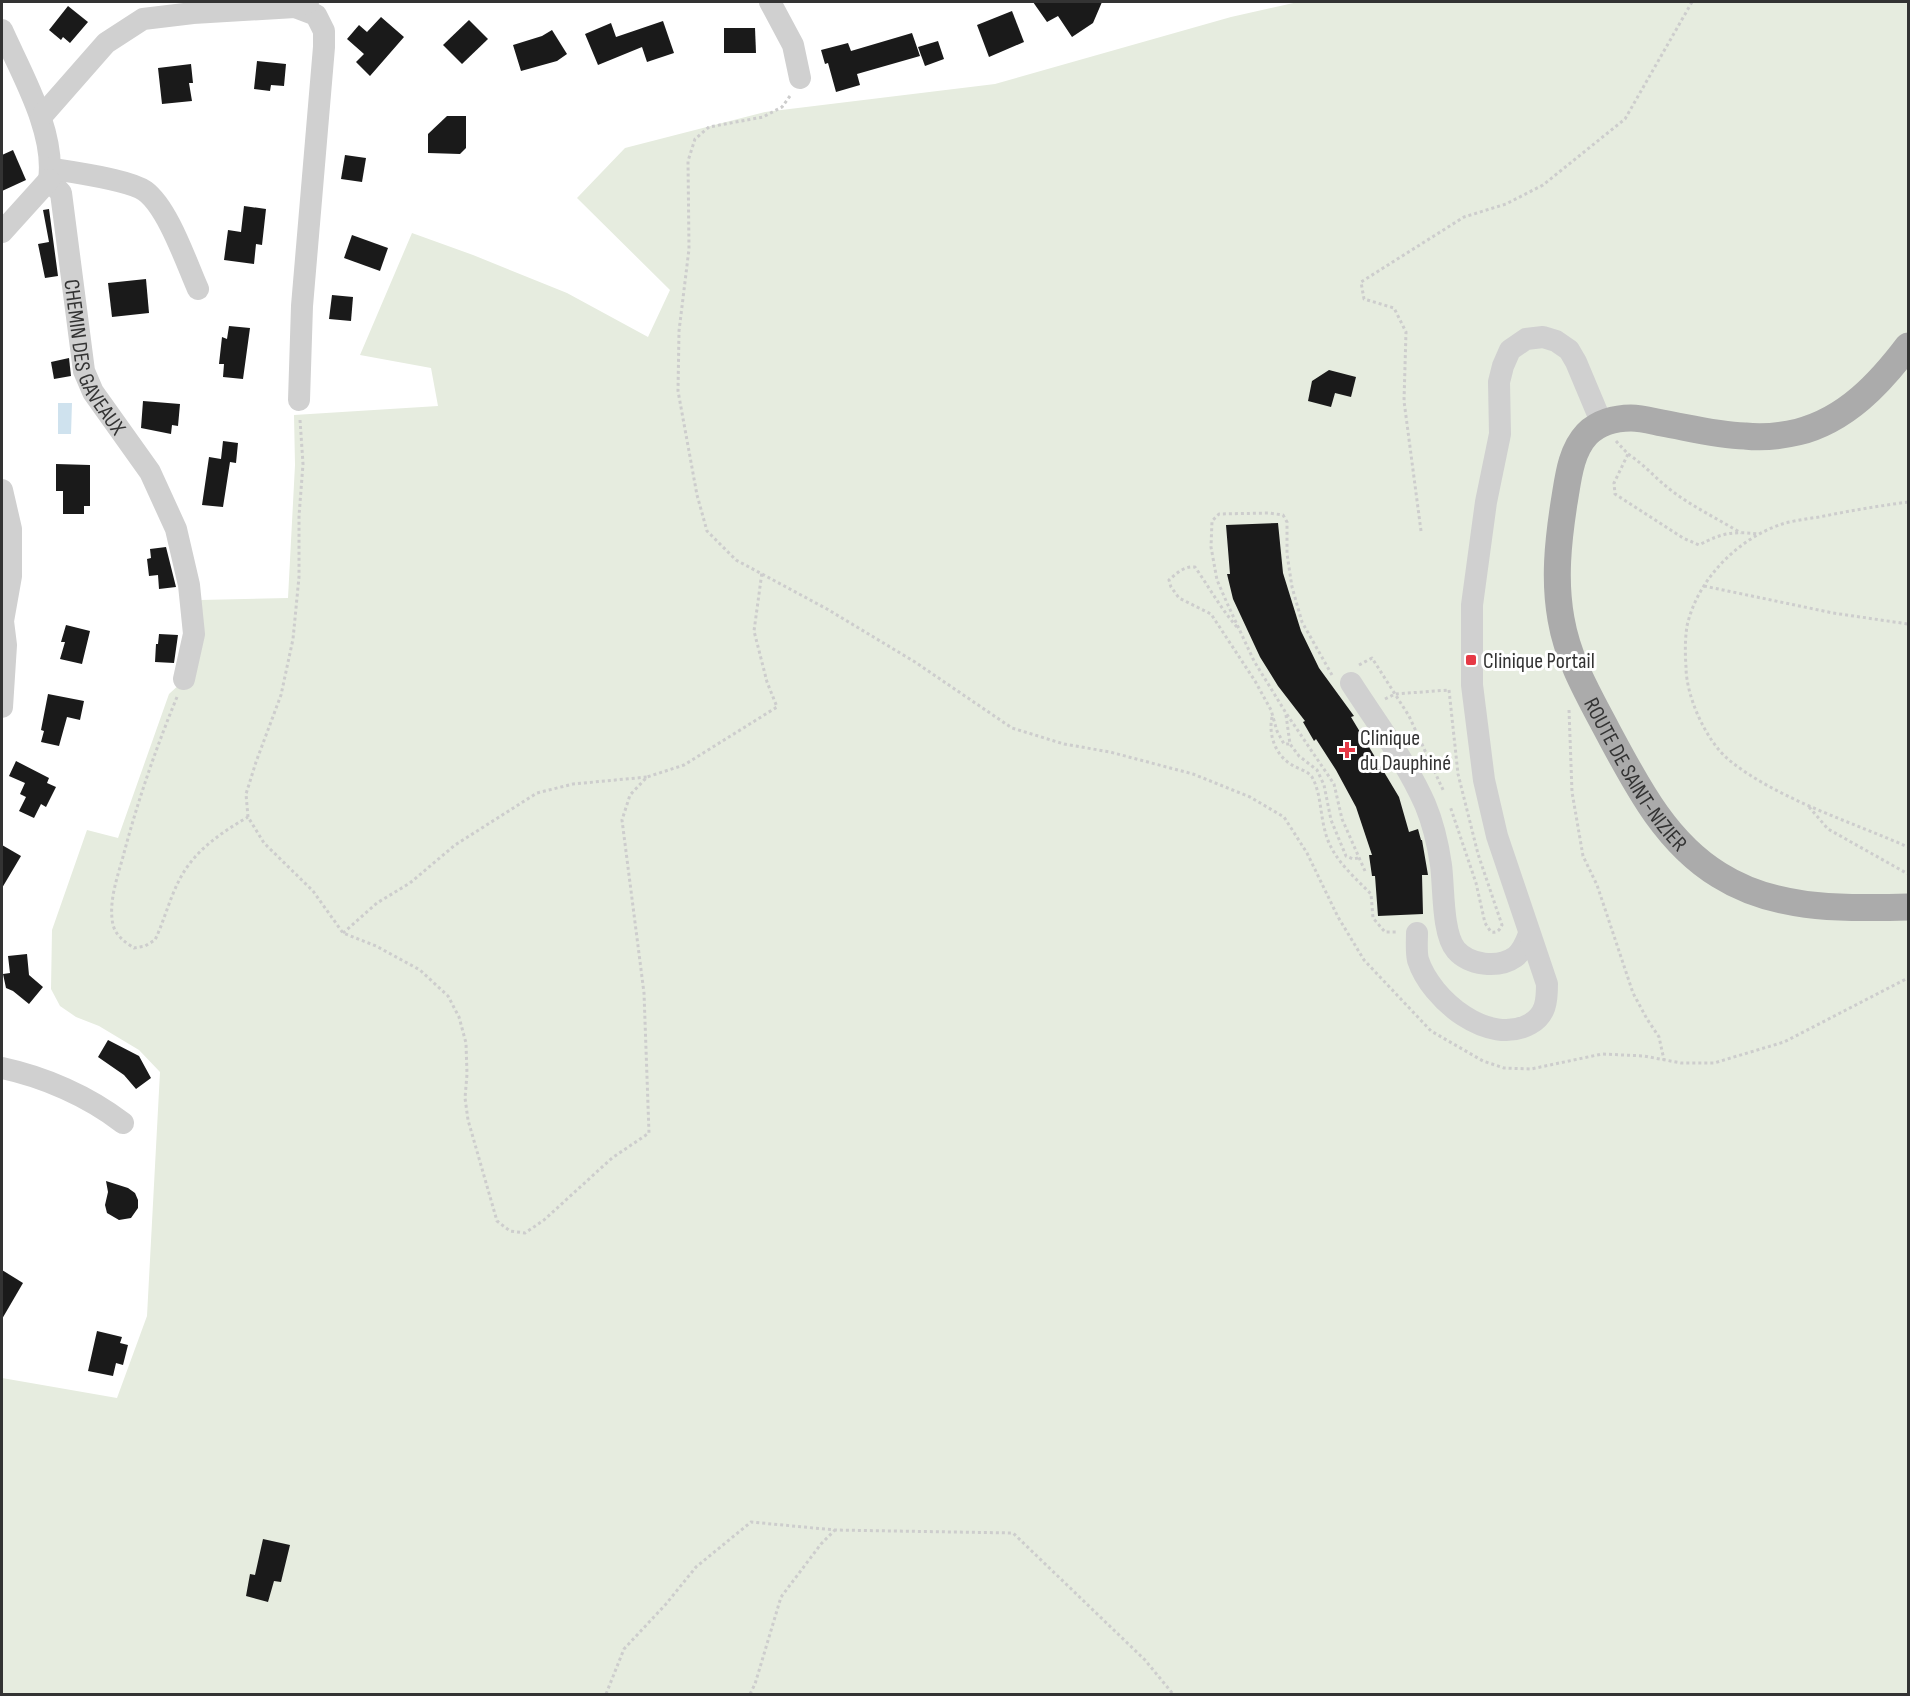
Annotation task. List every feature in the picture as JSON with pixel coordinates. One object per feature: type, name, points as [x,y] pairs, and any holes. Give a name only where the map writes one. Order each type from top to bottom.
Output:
[{"type":"main road","name":"ROUTE DE SAINT-NIZIER","points":[[1908,346],[1879,383],[1861,399],[1843,412],[1801,431],[1772,436],[1746,436],[1697,430],[1632,417],[1613,420],[1589,432],[1582,440],[1570,468],[1556,574],[1561,620],[1574,666],[1638,788],[1665,827],[1687,851],[1718,875],[1747,890],[1781,902],[1805,906],[1908,907]]},
{"type":"street","points":[[770,2],[793,45],[800,78]]},
{"type":"street","points":[[41,117],[106,43],[143,19],[302,4],[316,15],[324,31],[324,47],[302,306],[298,400]]},
{"type":"street","name":"CHEMIN DES GAVEAUX","points":[[2,30],[41,117],[49,174],[61,193],[84,371],[93,392],[150,472],[176,529],[189,585],[194,634],[184,679]]},
{"type":"street","points":[[2,232],[49,174],[122,183],[144,190],[161,208],[198,289]]},
{"type":"street","points":[[1417,933],[1417,957],[1428,980],[1448,1004],[1478,1023],[1501,1031],[1514,1030],[1537,1020],[1545,1009],[1547,984],[1495,825],[1485,780],[1472,685],[1472,605],[1486,502],[1500,434],[1498,382],[1510,350],[1527,339],[1543,337],[1556,341],[1569,350],[1602,424]]},
{"type":"street","points":[[2,490],[11,529],[11,576],[2,622],[6,645],[2,707]]},
{"type":"street","points":[[1352,676],[1367,708],[1425,803],[1433,825],[1444,889],[1447,932],[1456,950],[1466,958],[1478,962],[1491,964],[1503,962],[1514,957],[1522,949],[1529,934]]},
{"type":"street","points":[[2,1068],[21,1072],[66,1090],[101,1106],[123,1123]]},
{"type":"path","points":[[1421,531],[1404,401],[1406,332],[1394,308],[1364,299],[1361,282],[1464,217],[1506,204],[1543,185],[1625,119],[1692,2]]},
{"type":"path","points":[[800,78],[782,107],[763,117],[709,127],[695,139],[688,161],[689,249],[679,331],[678,391],[686,443],[707,531],[736,560],[762,572],[915,662],[1012,728],[1064,744],[1110,752],[1193,774],[1250,797],[1284,817],[1307,853],[1338,917]]},
{"type":"path","points":[[298,400],[303,464],[298,516],[299,577],[293,639],[281,695],[246,794],[248,817],[264,843],[314,891],[343,933],[376,946],[420,970],[448,996],[459,1017],[466,1043],[465,1098],[468,1120],[497,1221],[510,1231],[525,1233],[544,1220],[612,1158],[649,1133],[644,993],[622,820],[630,795],[647,777]]},
{"type":"path","points":[[1602,424],[1628,454],[1644,465],[1659,481],[1692,505],[1741,532]]},
{"type":"path","points":[[1628,454],[1614,483],[1615,494],[1683,538],[1700,545],[1718,535],[1741,532],[1759,535]]},
{"type":"path","points":[[1908,502],[1779,525],[1737,549],[1717,567],[1694,604],[1687,627],[1685,650],[1690,693],[1703,726],[1727,759],[1754,777],[1808,805],[1908,847]]},
{"type":"path","points":[[1365,871],[1342,819],[1334,784],[1254,661],[1217,580],[1211,547],[1212,521],[1219,514],[1284,515],[1287,522],[1287,554],[1292,587],[1302,622],[1340,689],[1372,657],[1395,694],[1424,744],[1448,801],[1466,849],[1485,923],[1491,932],[1495,933],[1502,925],[1478,854],[1458,774],[1449,690],[1395,694],[1367,708]]},
{"type":"path","points":[[1240,631],[1225,614],[1194,567],[1178,572],[1169,580],[1179,598],[1211,614],[1255,681],[1284,744],[1290,744]]},
{"type":"path","points":[[343,933],[377,903],[410,883],[455,845],[537,793],[573,784],[647,777],[684,765],[777,708],[766,682],[754,631],[762,572]]},
{"type":"path","points":[[1704,585],[1833,613],[1908,624]]},
{"type":"path","points":[[184,679],[155,749],[130,829],[112,898],[112,916],[118,936],[134,948],[145,946],[155,940],[183,874],[207,845],[227,829],[248,817]]},
{"type":"path","points":[[1570,704],[1572,792],[1583,855],[1597,885],[1633,993],[1659,1037],[1664,1060],[1681,1063],[1714,1063],[1784,1042],[1908,978]]},
{"type":"path","points":[[1286,713],[1290,744],[1299,756],[1317,770],[1324,785],[1331,820],[1346,856],[1353,859],[1358,858]]},
{"type":"path","points":[[1272,716],[1270,725],[1274,743],[1281,758],[1308,772],[1312,777],[1320,802],[1325,834],[1350,874],[1371,894],[1372,918],[1385,932],[1417,933]]},
{"type":"path","points":[[1808,805],[1828,829],[1908,874]]},
{"type":"path","points":[[606,1695],[624,1649],[666,1604],[696,1567],[751,1522],[835,1530],[1013,1533],[1145,1659],[1173,1695]]},
{"type":"path","points":[[750,1695],[781,1597],[821,1544],[835,1530]]},
{"type":"shaded area","points":[[1298,2],[1908,2],[1908,1694],[2,1694],[2,1378],[117,1398],[147,1316],[160,1072],[139,1050],[99,1026],[76,1017],[60,1006],[51,989],[52,930],[87,830],[118,838],[169,694],[194,671],[200,600],[288,598],[295,465],[294,415],[438,406],[431,368],[360,355],[412,233],[567,293],[648,337],[670,290],[577,198],[625,148],[765,112],[995,84],[1231,17]]},
{"type":"water","points":[[58,403],[72,403],[71,434],[58,434]]},
{"type":"building","points":[[1033,2],[1102,2],[1093,23],[1072,37],[1058,16],[1047,22]]},
{"type":"building","points":[[68,6],[88,22],[70,43],[63,37],[61,40],[49,30]]},
{"type":"building","points":[[1012,11],[1024,42],[989,57],[977,25]]},
{"type":"building","points":[[381,17],[404,37],[370,76],[356,62],[364,54],[347,39],[359,25],[367,32]]},
{"type":"building","points":[[469,20],[488,39],[462,64],[443,45]]},
{"type":"building","points":[[663,21],[674,53],[647,62],[642,47],[598,65],[585,34],[611,23],[616,37]]},
{"type":"building","points":[[724,28],[755,28],[756,53],[724,53]]},
{"type":"building","points":[[552,30],[567,54],[557,61],[521,71],[513,45],[542,36]]},
{"type":"building","points":[[912,33],[920,56],[857,74],[860,85],[836,92],[828,63],[825,64],[821,50],[848,43],[851,51]]},
{"type":"building","points":[[938,41],[944,59],[925,66],[918,47]]},
{"type":"building","points":[[257,61],[286,64],[284,86],[271,85],[270,91],[254,89]]},
{"type":"building","points":[[191,64],[193,83],[189,83],[192,101],[162,104],[158,68]]},
{"type":"building","points":[[447,116],[466,116],[466,148],[460,154],[428,153],[428,134]]},
{"type":"building","points":[[13,150],[26,180],[2,191],[2,155]]},
{"type":"building","points":[[345,155],[366,158],[362,182],[341,179]]},
{"type":"building","points":[[244,206],[266,209],[262,245],[256,244],[254,264],[224,260],[228,230],[241,232]]},
{"type":"building","points":[[49,209],[58,276],[45,278],[38,244],[49,242],[43,210]]},
{"type":"building","points":[[352,235],[388,248],[380,271],[344,258]]},
{"type":"building","points":[[146,279],[149,313],[112,317],[108,283]]},
{"type":"building","points":[[332,295],[353,297],[351,321],[329,319]]},
{"type":"building","points":[[229,326],[250,328],[243,379],[223,377],[224,364],[219,364],[222,337],[227,339]]},
{"type":"building","points":[[69,358],[71,376],[54,379],[51,362]]},
{"type":"building","points":[[1329,370],[1356,377],[1351,397],[1335,393],[1331,407],[1308,401],[1312,381]]},
{"type":"building","points":[[143,401],[180,404],[178,426],[172,425],[171,434],[141,428]]},
{"type":"building","points":[[223,441],[238,443],[236,463],[230,462],[223,507],[202,505],[209,457],[221,459]]},
{"type":"building","points":[[56,464],[90,465],[90,506],[84,506],[84,514],[63,514],[63,491],[56,491]]},
{"type":"building","points":[[1278,523],[1283,573],[1301,631],[1319,668],[1354,716],[1351,717],[1399,797],[1409,832],[1418,829],[1428,875],[1422,875],[1423,914],[1378,916],[1375,876],[1372,876],[1369,855],[1372,855],[1356,807],[1336,770],[1316,739],[1314,741],[1303,722],[1305,721],[1278,686],[1260,657],[1233,599],[1227,574],[1230,574],[1226,525]]},
{"type":"building","points":[[166,547],[176,587],[159,589],[158,575],[149,576],[147,559],[151,558],[150,549]]},
{"type":"building","points":[[66,625],[90,631],[82,664],[60,659],[65,642],[61,642]]},
{"type":"building","points":[[159,634],[178,635],[174,663],[155,662]]},
{"type":"building","points":[[48,694],[84,701],[80,720],[67,717],[59,746],[41,742]]},
{"type":"building","points":[[16,761],[49,778],[47,783],[56,787],[46,807],[41,804],[34,818],[19,811],[26,797],[20,794],[25,783],[9,776]]},
{"type":"building","points":[[2,845],[21,856],[2,888]]},
{"type":"building","points":[[27,954],[29,975],[43,987],[29,1004],[6,988],[3,974],[10,973],[8,956]]},
{"type":"building","points":[[108,1040],[139,1056],[151,1078],[136,1089],[124,1075],[98,1057]]},
{"type":"building","points":[[106,1181],[128,1188],[135,1193],[138,1208],[131,1218],[119,1220],[107,1213]]},
{"type":"building","points":[[2,1270],[23,1283],[2,1319]]},
{"type":"building","points":[[97,1331],[122,1337],[120,1343],[128,1345],[123,1365],[116,1363],[113,1376],[88,1371]]},
{"type":"building","points":[[263,1539],[290,1545],[281,1582],[274,1581],[268,1602],[246,1596],[250,1574],[255,1575]]},
{"type":"place","name":"Clinique Portail","points":[[1471,660]]},
{"type":"place","name":"Clinique du Dauphiné","points":[[1347,750]]}]
